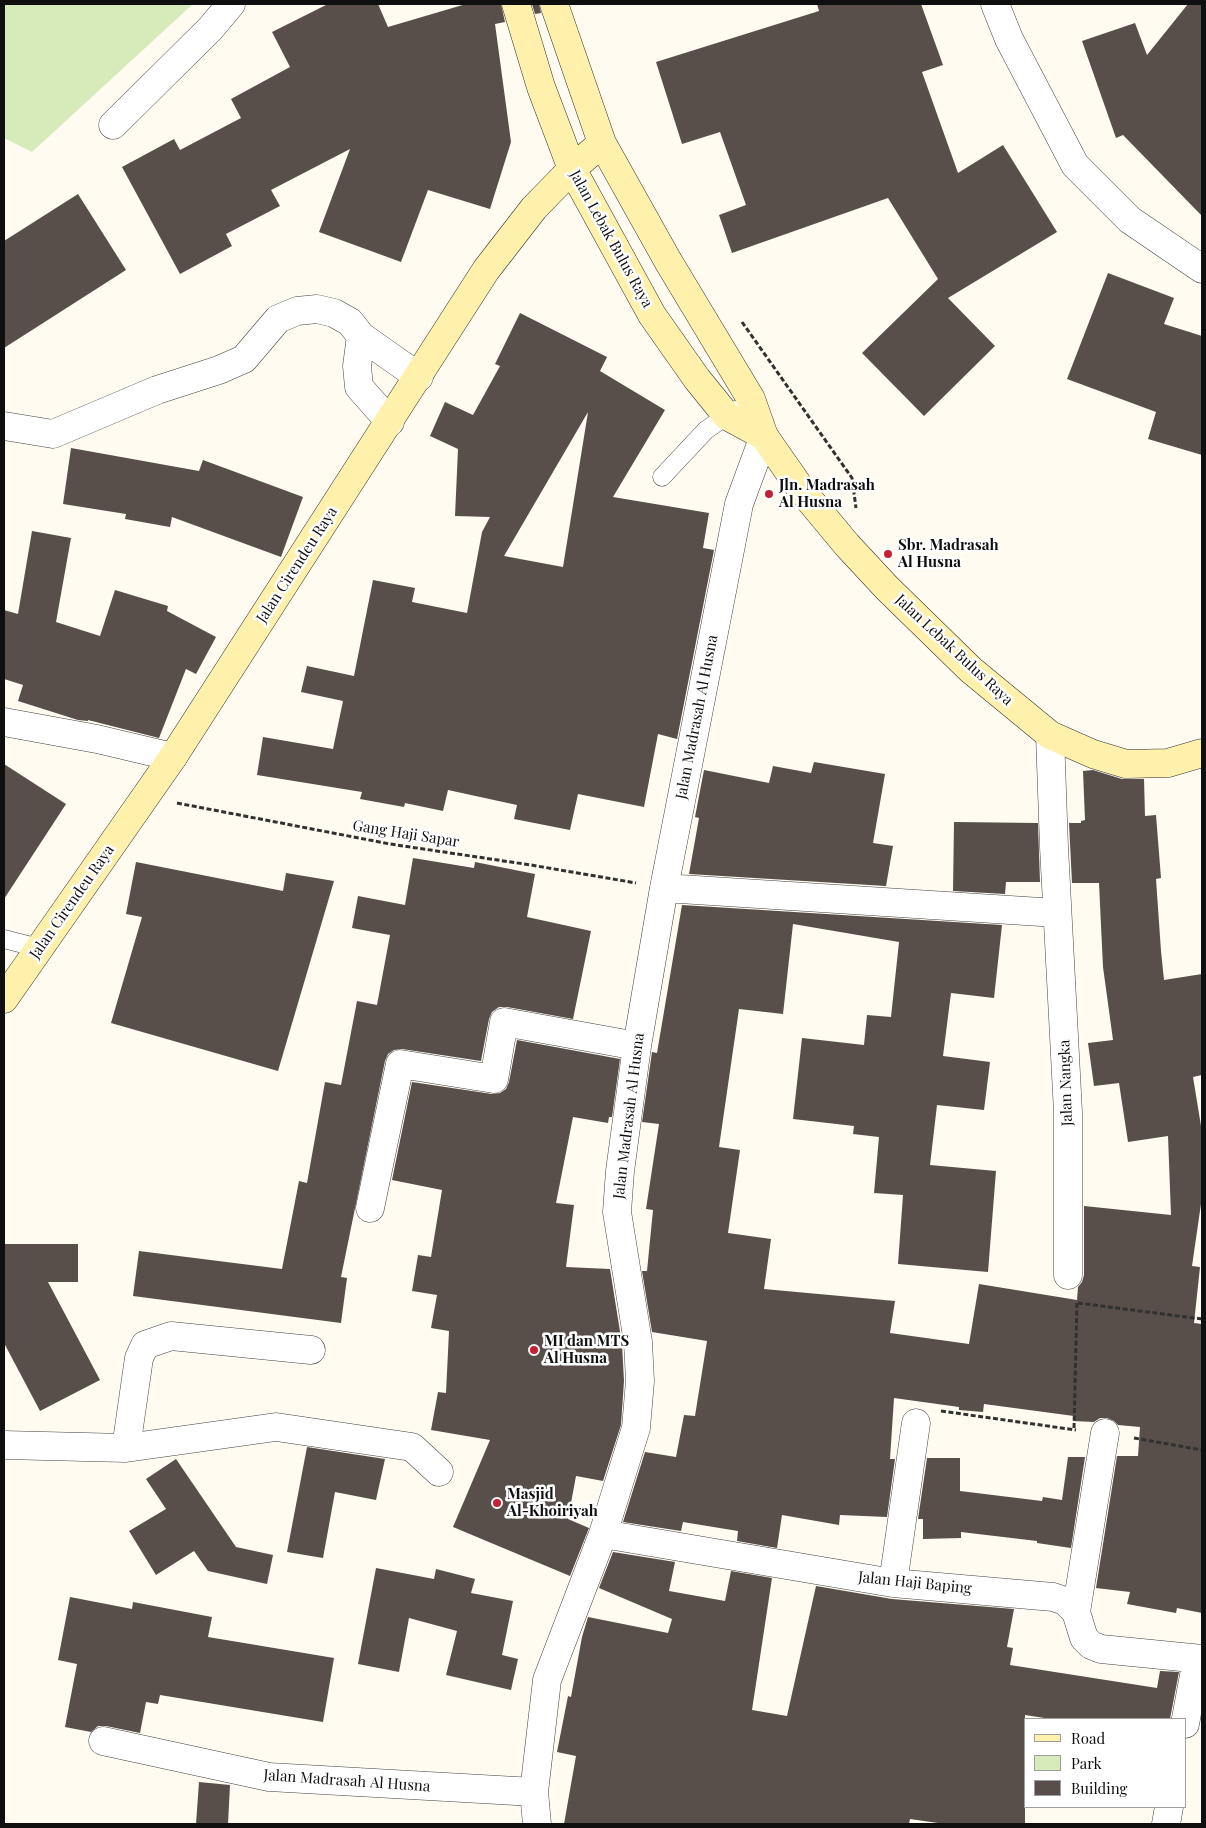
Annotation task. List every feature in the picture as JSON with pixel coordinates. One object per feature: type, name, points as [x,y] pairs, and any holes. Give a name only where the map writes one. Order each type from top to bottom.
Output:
[{"type":"main road","name":"Jalan Lebak Bulus Raya","points":[[516,4],[540,87],[572,169],[652,315],[697,379],[727,416],[764,436]]},
{"type":"main road","name":"Jalan Lebak Bulus Raya","points":[[554,4],[602,143],[668,261],[751,398],[764,436],[803,492],[847,545],[887,588],[971,670],[1050,735],[1093,754],[1126,764],[1168,763],[1202,753]]},
{"type":"main road","name":"Jalan Cirendeu Raya","points":[[4,999],[11,975],[39,948],[173,757],[486,270],[534,208],[572,169],[602,143]]},
{"type":"street","points":[[113,125],[210,29],[231,4]]},
{"type":"street","points":[[995,4],[1009,40],[1075,165],[1130,220],[1202,269]]},
{"type":"street","points":[[4,426],[53,434],[156,390],[219,370],[244,359],[278,319],[297,311],[316,309],[334,313],[350,322],[361,336],[419,377]]},
{"type":"street","points":[[361,336],[357,366],[359,387],[390,422]]},
{"type":"street","name":"Jalan Madrasah Al Husna","points":[[537,1824],[534,1792],[547,1680],[603,1534],[636,1428],[640,1381],[638,1342],[617,1212],[620,1171],[637,1046],[664,888],[739,504],[764,436]]},
{"type":"street","points":[[4,722],[97,739],[173,757]]},
{"type":"street","name":"Jalan Nangka","points":[[1050,735],[1068,1112],[1068,1275]]},
{"type":"street","points":[[664,888],[1057,913]]},
{"type":"street","points":[[370,1208],[400,1064],[494,1079],[504,1022],[637,1046]]},
{"type":"street","points":[[126,1448],[139,1358],[145,1345],[172,1336],[311,1350]]},
{"type":"street","points":[[893,1583],[916,1423]]},
{"type":"street","points":[[4,1445],[126,1448],[276,1427],[412,1447],[440,1472]]},
{"type":"street","points":[[1104,1433],[1076,1612],[1084,1638],[1091,1645],[1101,1649],[1200,1659],[1186,1720]]},
{"type":"street","name":"Jalan Haji Baping","points":[[603,1534],[893,1583],[1053,1596],[1065,1601],[1076,1612]]},
{"type":"street","name":"Jalan Madrasah Al Husna","points":[[103,1742],[269,1778],[534,1792]]},
{"type":"street","points":[[1166,1824],[1169,1808]]},
{"type":"lane","points":[[662,477],[706,430],[751,398]]},
{"type":"lane","points":[[4,939],[39,948]]},
{"type":"path","points":[[740,320],[852,478],[856,510],[847,545]]},
{"type":"path","name":"Gang Haji Sapar","points":[[146,797],[390,844],[531,865],[664,888]]},
{"type":"path","points":[[1068,1275],[1078,1303],[1074,1429]]},
{"type":"path","points":[[1078,1303],[1202,1318]]},
{"type":"path","points":[[916,1423],[924,1414],[933,1410],[1104,1433],[1202,1450]]},
{"type":"green space","points":[[4,4],[193,4],[32,152],[4,138]]},
{"type":"building","points":[[328,4],[378,4],[388,27],[466,4],[501,4],[505,22],[495,24],[511,142],[490,209],[428,190],[401,262],[319,232],[350,149],[271,190],[280,206],[226,234],[232,246],[180,274],[122,167],[174,139],[180,150],[241,118],[231,99],[290,67],[272,32]]},
{"type":"building","points":[[532,4],[539,4],[541,13],[535,14]]},
{"type":"building","points":[[817,4],[921,4],[943,65],[922,72],[958,173],[1003,145],[1057,232],[948,298],[995,346],[924,416],[862,353],[938,279],[888,198],[732,253],[719,215],[746,205],[720,132],[682,144],[656,62],[819,11]]},
{"type":"building","points":[[1188,4],[1202,4],[1202,216],[1123,135],[1116,138],[1082,41],[1135,23],[1147,55]]},
{"type":"building","points":[[78,194],[126,270],[4,348],[4,241]]},
{"type":"building","points":[[1108,273],[1174,298],[1164,324],[1202,336],[1202,455],[1148,439],[1156,412],[1067,379]]},
{"type":"building","points":[[520,313],[607,357],[600,371],[665,410],[613,497],[709,513],[703,548],[714,550],[677,739],[658,734],[644,807],[578,794],[570,830],[514,819],[517,805],[448,790],[443,811],[405,803],[404,807],[360,799],[362,792],[257,775],[263,737],[333,749],[343,701],[301,692],[307,666],[354,676],[373,580],[415,588],[412,602],[467,613],[482,532],[490,517],[455,516],[458,449],[430,436],[445,402],[473,415],[500,366],[495,364]],"holes":[[[588,412],[563,567],[504,556]]]},
{"type":"building","points":[[71,448],[199,471],[203,460],[303,497],[281,557],[172,517],[170,527],[125,519],[126,514],[63,504]]},
{"type":"building","points":[[32,531],[71,538],[56,622],[100,636],[115,590],[168,606],[167,611],[216,637],[196,674],[186,669],[159,738],[88,720],[78,720],[18,701],[23,685],[4,679],[4,610],[18,614]]},
{"type":"building","points":[[814,762],[885,774],[873,843],[893,846],[886,886],[689,874],[699,818],[695,817],[704,770],[769,783],[773,766],[811,773]]},
{"type":"building","points":[[4,764],[66,804],[4,899]]},
{"type":"building","points":[[1093,770],[1122,779],[1144,779],[1145,816],[1156,815],[1161,878],[1156,879],[1164,980],[1202,974],[1202,1075],[1193,1077],[1202,1132],[1202,1197],[1192,1266],[1200,1267],[1194,1323],[1202,1324],[1202,1613],[1177,1608],[1176,1613],[1127,1604],[1130,1592],[1096,1588],[1117,1456],[1138,1456],[1140,1427],[1118,1425],[1107,1418],[1100,1418],[1094,1422],[1073,1421],[1074,1416],[984,1404],[983,1412],[959,1410],[959,1407],[894,1398],[890,1459],[895,1459],[887,1517],[840,1515],[839,1525],[782,1515],[777,1548],[737,1541],[738,1531],[683,1522],[681,1531],[623,1522],[645,1452],[676,1457],[684,1415],[695,1416],[707,1341],[652,1332],[642,1271],[647,1271],[653,1210],[646,1209],[659,1124],[642,1122],[652,1052],[657,1053],[682,905],[1002,925],[994,998],[951,993],[943,1056],[990,1062],[984,1110],[937,1105],[930,1165],[996,1171],[988,1272],[898,1264],[903,1195],[874,1193],[879,1137],[853,1134],[854,1126],[793,1119],[802,1038],[864,1045],[867,1015],[891,1017],[899,942],[793,924],[783,1014],[739,1009],[719,1147],[740,1150],[728,1233],[771,1239],[764,1289],[895,1301],[890,1333],[969,1344],[979,1284],[1077,1300],[1078,1287],[1084,1275],[1084,1206],[1171,1215],[1168,1136],[1128,1142],[1119,1083],[1094,1086],[1088,1043],[1113,1040],[1103,967],[1099,883],[1072,883],[1069,823],[1081,823],[1081,821],[1085,820],[1083,771]]},
{"type":"building","points":[[954,822],[1038,823],[1040,882],[1006,882],[1005,894],[953,891]]},
{"type":"building","points":[[413,858],[474,868],[475,862],[535,874],[527,917],[591,931],[573,1019],[499,1007],[492,1012],[489,1019],[481,1061],[402,1049],[394,1050],[388,1054],[341,1277],[347,1278],[341,1323],[133,1296],[139,1251],[282,1269],[299,1181],[307,1183],[325,1082],[341,1085],[357,1001],[377,1005],[390,935],[352,928],[358,896],[405,905]]},
{"type":"building","points":[[136,862],[283,891],[286,873],[334,881],[278,1071],[111,1023],[142,917],[126,914]]},
{"type":"building","points":[[517,1040],[620,1059],[612,1117],[609,1117],[608,1123],[573,1117],[556,1203],[574,1205],[566,1267],[610,1269],[622,1344],[624,1381],[621,1425],[603,1481],[576,1476],[568,1519],[589,1528],[570,1576],[453,1527],[490,1440],[431,1430],[438,1392],[446,1393],[449,1331],[431,1328],[437,1295],[412,1291],[418,1255],[431,1257],[442,1190],[392,1180],[412,1082],[492,1094],[500,1093],[506,1089],[509,1082]]},
{"type":"building","points":[[4,1244],[78,1244],[78,1282],[48,1282],[100,1380],[40,1411],[4,1343]]},
{"type":"building","points":[[307,1447],[385,1459],[376,1500],[335,1492],[323,1558],[287,1552]]},
{"type":"building","points":[[1068,1457],[1085,1457],[1071,1548],[1037,1543],[1037,1541],[961,1532],[961,1538],[923,1539],[923,1519],[918,1519],[927,1458],[960,1458],[960,1491],[1042,1501],[1043,1497],[1062,1500]]},
{"type":"building","points":[[176,1459],[236,1547],[273,1555],[267,1584],[208,1571],[194,1551],[156,1575],[129,1531],[166,1509],[146,1479]]},
{"type":"building","points":[[613,1552],[675,1562],[669,1591],[725,1601],[731,1571],[772,1578],[752,1710],[787,1716],[816,1586],[892,1599],[1014,1609],[1007,1647],[1013,1648],[1010,1665],[1157,1688],[1160,1671],[1179,1672],[1170,1718],[1044,1718],[1025,1715],[1025,1824],[945,1824],[910,1819],[909,1824],[564,1824],[576,1756],[557,1752],[568,1696],[571,1697],[582,1637],[588,1617],[668,1633],[672,1619],[599,1588]]},
{"type":"building","points":[[376,1568],[434,1579],[436,1569],[475,1579],[471,1593],[513,1601],[502,1655],[518,1659],[511,1690],[446,1675],[457,1631],[409,1618],[399,1672],[358,1664]]},
{"type":"building","points":[[70,1597],[132,1609],[133,1602],[212,1617],[208,1637],[334,1658],[323,1722],[160,1695],[158,1704],[146,1702],[140,1733],[106,1726],[98,1726],[91,1732],[65,1727],[77,1664],[58,1660]]},
{"type":"building","points":[[199,1782],[230,1785],[228,1824],[196,1824]]},
{"type":"place","name":"Jln. Madrasah Al Husna","points":[[769,494]]},
{"type":"place","name":"Sbr. Madrasah Al Husna","points":[[888,554]]},
{"type":"place","name":"MI dan MTS Al Husna","points":[[534,1350]]},
{"type":"place","name":"Masjid Al-Khoiriyah","points":[[497,1503]]}]
